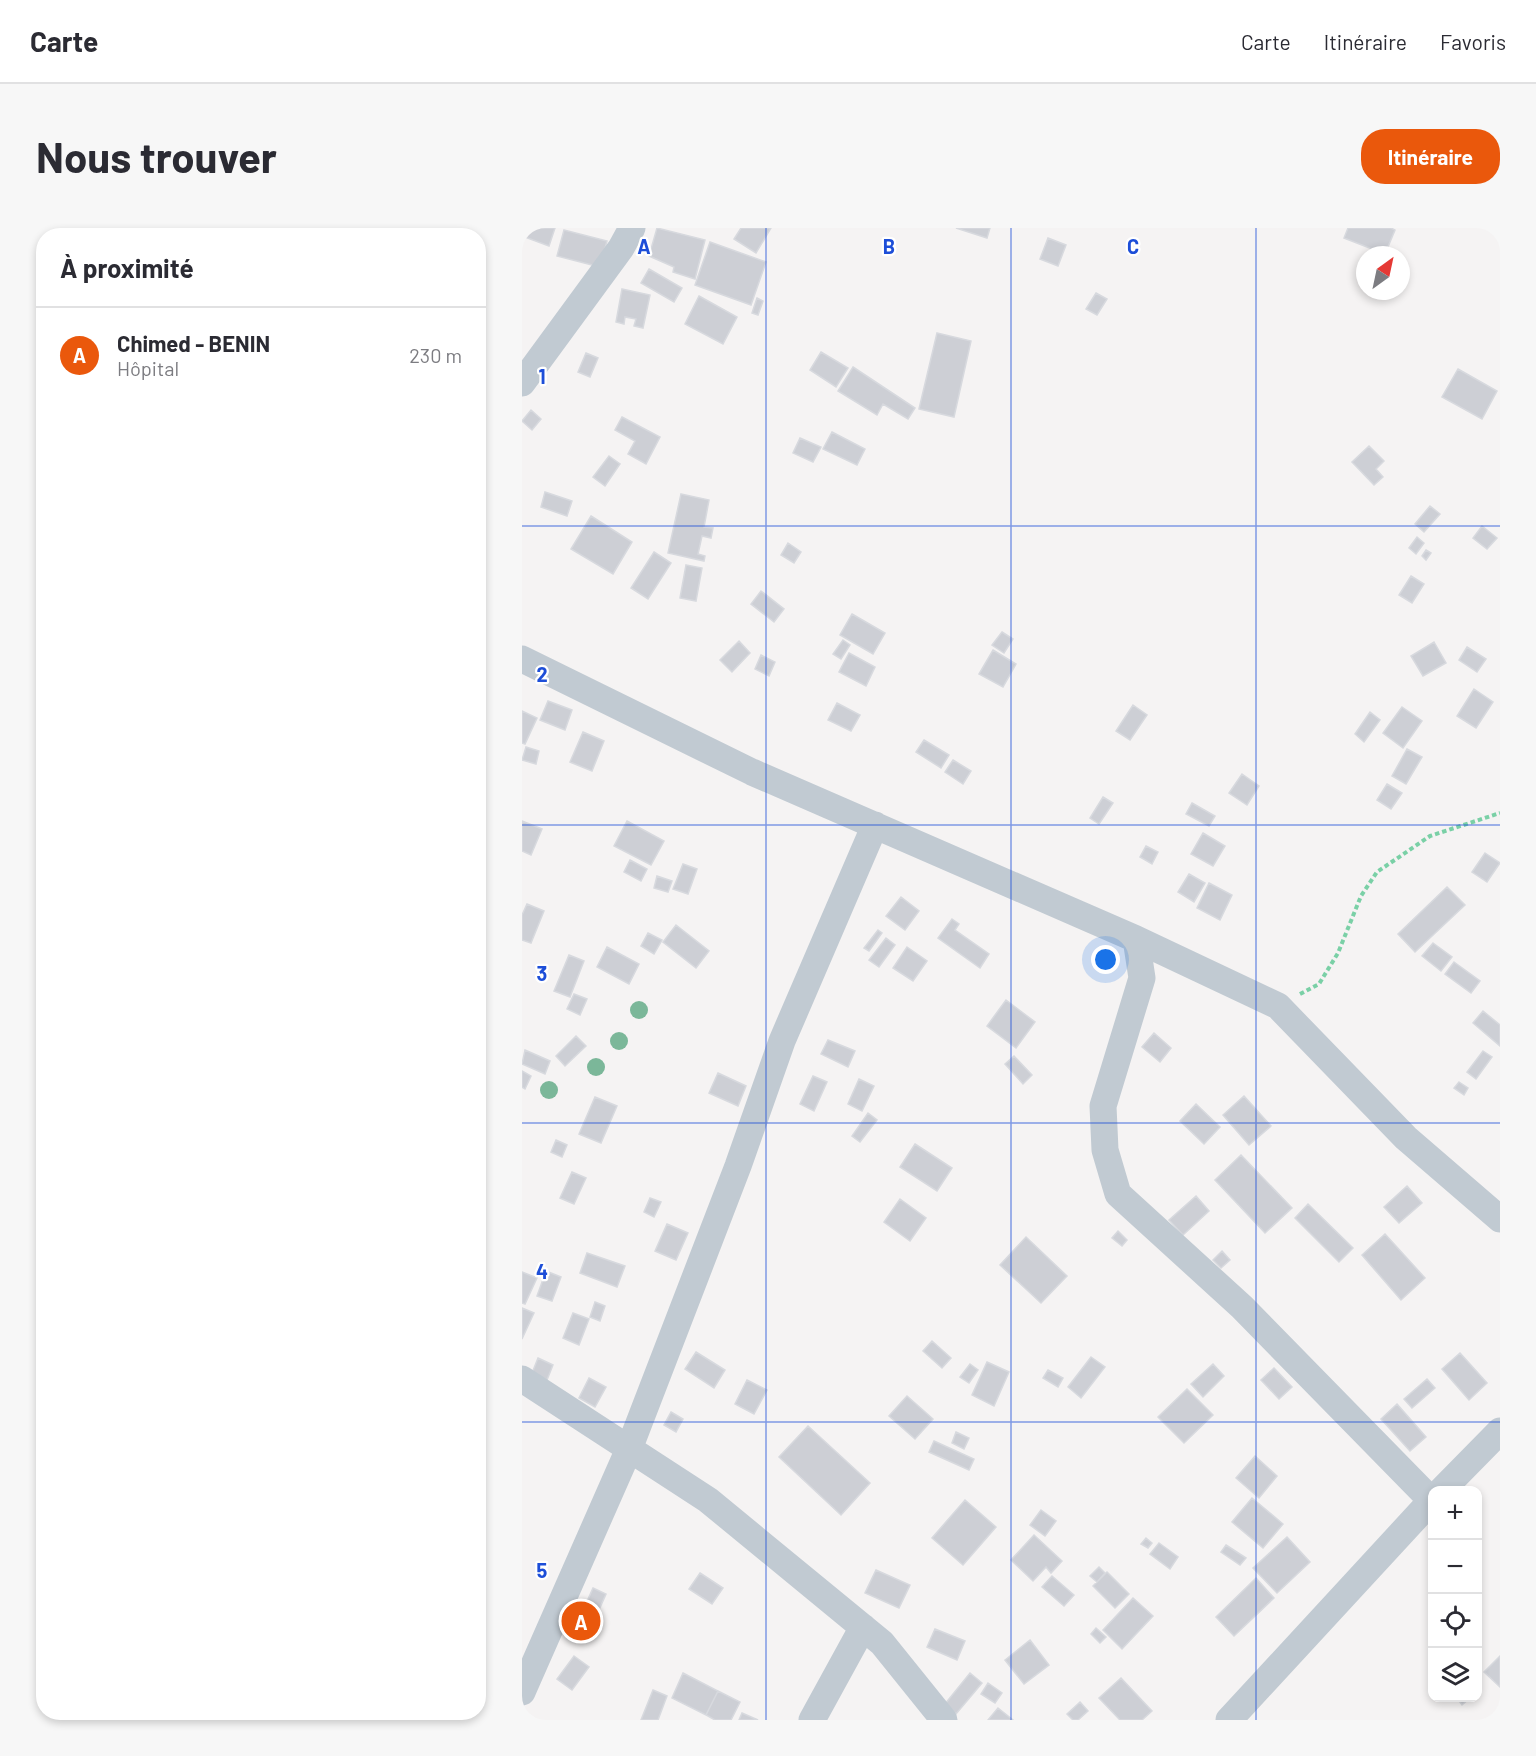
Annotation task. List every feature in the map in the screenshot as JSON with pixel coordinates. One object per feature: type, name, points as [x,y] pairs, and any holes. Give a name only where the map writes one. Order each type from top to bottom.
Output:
[{"type":"street","points":[[522,383],[621,248],[632,228]]},
{"type":"street","points":[[522,659],[752,772],[1136,939],[1278,1006],[1406,1138],[1500,1219]]},
{"type":"street","points":[[523,1686],[629,1449],[738,1166],[782,1041],[875,825]]},
{"type":"street","points":[[1136,939],[1142,978],[1103,1106],[1105,1149],[1118,1194],[1242,1307],[1428,1497]]},
{"type":"street","points":[[522,1379],[708,1500],[882,1643],[944,1720]]},
{"type":"street","points":[[1447,1486],[1500,1431]]},
{"type":"street","points":[[1229,1720],[1428,1505]]},
{"type":"street","points":[[812,1720],[863,1628]]},
{"type":"path","points":[[1278,1006],[1319,984],[1338,953],[1361,896],[1377,872],[1430,836],[1500,813]]},
{"type":"building","points":[[522,228],[555,228],[549,246],[522,236]]},
{"type":"building","points":[[657,228],[705,240],[695,279],[673,272],[674,267],[649,256]]},
{"type":"building","points":[[741,228],[771,228],[756,253],[734,239]]},
{"type":"building","points":[[956,228],[990,228],[987,238]]},
{"type":"building","points":[[1348,228],[1391,228],[1395,230],[1388,246],[1364,246],[1344,238]]},
{"type":"building","points":[[564,230],[607,241],[600,267],[557,256]]},
{"type":"building","points":[[1048,238],[1066,245],[1058,266],[1040,259]]},
{"type":"building","points":[[710,242],[766,262],[751,305],[695,285]]},
{"type":"building","points":[[649,269],[682,288],[674,302],[641,283]]},
{"type":"building","points":[[622,289],[650,295],[643,328],[634,326],[636,319],[625,317],[624,324],[616,322]]},
{"type":"building","points":[[1096,293],[1107,299],[1097,315],[1086,309]]},
{"type":"building","points":[[699,296],[737,317],[723,344],[685,324]]},
{"type":"building","points":[[757,298],[763,301],[758,315],[752,313]]},
{"type":"building","points":[[937,333],[971,341],[954,417],[919,409]]},
{"type":"building","points":[[821,352],[848,368],[836,387],[810,370]]},
{"type":"building","points":[[586,353],[598,358],[590,377],[578,372]]},
{"type":"building","points":[[853,367],[915,408],[908,419],[883,404],[877,415],[838,391]]},
{"type":"building","points":[[1458,369],[1497,391],[1482,419],[1442,397]]},
{"type":"building","points":[[531,410],[541,419],[532,430],[522,421]]},
{"type":"building","points":[[622,417],[660,437],[646,464],[628,454],[635,441],[615,430]]},
{"type":"building","points":[[832,432],[865,449],[857,465],[823,449]]},
{"type":"building","points":[[800,438],[821,447],[813,462],[793,453]]},
{"type":"building","points":[[1369,446],[1384,461],[1376,469],[1383,477],[1374,485],[1352,462]]},
{"type":"building","points":[[609,456],[620,464],[605,486],[593,477]]},
{"type":"building","points":[[545,492],[572,501],[567,516],[541,507]]},
{"type":"building","points":[[681,494],[709,500],[704,527],[713,528],[711,538],[702,536],[698,554],[705,556],[704,561],[668,553]]},
{"type":"building","points":[[1430,506],[1440,514],[1424,532],[1415,524]]},
{"type":"building","points":[[591,516],[632,542],[613,574],[571,549]]},
{"type":"building","points":[[1482,526],[1497,538],[1487,549],[1473,538]]},
{"type":"building","points":[[1417,537],[1424,543],[1416,554],[1409,548]]},
{"type":"building","points":[[788,543],[801,552],[794,563],[781,555]]},
{"type":"building","points":[[1426,550],[1431,553],[1426,560],[1422,556]]},
{"type":"building","points":[[654,552],[671,563],[648,599],[631,588]]},
{"type":"building","points":[[686,565],[702,568],[696,601],[680,598]]},
{"type":"building","points":[[1411,576],[1424,584],[1412,603],[1399,595]]},
{"type":"building","points":[[761,591],[784,609],[774,622],[751,604]]},
{"type":"building","points":[[852,614],[885,633],[873,654],[840,635]]},
{"type":"building","points":[[1002,632],[1013,639],[1004,653],[992,645]]},
{"type":"building","points":[[843,640],[850,645],[841,659],[833,654]]},
{"type":"building","points":[[739,641],[750,653],[732,672],[720,660]]},
{"type":"building","points":[[1434,642],[1446,663],[1423,676],[1411,656]]},
{"type":"building","points":[[1467,647],[1486,659],[1477,672],[1459,660]]},
{"type":"building","points":[[993,650],[1016,664],[1003,687],[979,674]]},
{"type":"building","points":[[849,653],[875,667],[866,686],[839,672]]},
{"type":"building","points":[[761,655],[775,662],[769,676],[755,669]]},
{"type":"building","points":[[1474,689],[1493,702],[1476,728],[1457,716]]},
{"type":"building","points":[[548,701],[572,710],[565,730],[540,720]]},
{"type":"building","points":[[837,703],[860,715],[851,731],[828,720]]},
{"type":"building","points":[[1133,705],[1147,715],[1130,740],[1116,731]]},
{"type":"building","points":[[1402,707],[1422,721],[1403,748],[1383,733]]},
{"type":"building","points":[[522,711],[537,718],[525,744],[522,743]]},
{"type":"building","points":[[1370,712],[1380,720],[1364,742],[1355,734]]},
{"type":"building","points":[[583,732],[604,741],[592,771],[570,762]]},
{"type":"building","points":[[924,740],[949,755],[941,768],[916,752]]},
{"type":"building","points":[[526,747],[539,751],[536,764],[522,760]]},
{"type":"building","points":[[1407,749],[1422,757],[1406,784],[1392,776]]},
{"type":"building","points":[[953,760],[971,771],[963,784],[945,772]]},
{"type":"building","points":[[1242,774],[1259,786],[1247,805],[1229,793]]},
{"type":"building","points":[[1387,784],[1402,793],[1391,809],[1377,800]]},
{"type":"building","points":[[1103,797],[1113,803],[1099,824],[1090,818]]},
{"type":"building","points":[[1192,803],[1215,816],[1209,826],[1186,814]]},
{"type":"building","points":[[522,821],[542,829],[531,855],[522,851]]},
{"type":"building","points":[[627,821],[664,841],[651,865],[614,846]]},
{"type":"building","points":[[1203,833],[1225,846],[1213,866],[1191,854]]},
{"type":"building","points":[[1146,846],[1158,852],[1152,864],[1140,857]]},
{"type":"building","points":[[1485,853],[1500,863],[1487,882],[1472,872]]},
{"type":"building","points":[[630,860],[647,869],[641,881],[624,872]]},
{"type":"building","points":[[683,864],[697,869],[688,894],[673,889]]},
{"type":"building","points":[[1189,874],[1205,883],[1194,902],[1178,892]]},
{"type":"building","points":[[657,876],[672,881],[668,892],[654,888]]},
{"type":"building","points":[[1209,883],[1232,895],[1220,920],[1197,908]]},
{"type":"building","points":[[1447,887],[1465,905],[1415,952],[1398,934]]},
{"type":"building","points":[[901,897],[919,911],[905,930],[886,916]]},
{"type":"building","points":[[527,904],[544,911],[531,943],[522,940],[522,915]]},
{"type":"building","points":[[952,919],[959,924],[955,930],[989,954],[980,968],[938,938]]},
{"type":"building","points":[[676,925],[709,951],[696,968],[663,942]]},
{"type":"building","points":[[878,930],[882,933],[869,951],[864,948]]},
{"type":"building","points":[[648,933],[662,940],[654,954],[641,946]]},
{"type":"building","points":[[886,938],[895,945],[879,967],[869,960]]},
{"type":"building","points":[[1433,943],[1452,957],[1441,971],[1422,956]]},
{"type":"building","points":[[607,947],[639,964],[629,984],[597,967]]},
{"type":"building","points":[[907,947],[927,961],[913,981],[893,968]]},
{"type":"building","points":[[569,955],[584,961],[570,997],[554,991]]},
{"type":"building","points":[[1454,962],[1480,981],[1471,993],[1445,974]]},
{"type":"building","points":[[574,994],[587,999],[580,1015],[567,1009]]},
{"type":"building","points":[[1006,1000],[1035,1022],[1016,1048],[987,1026]]},
{"type":"building","points":[[1483,1011],[1500,1025],[1500,1046],[1473,1023]]},
{"type":"building","points":[[1154,1033],[1171,1048],[1160,1062],[1142,1047]]},
{"type":"building","points":[[576,1036],[586,1046],[565,1066],[556,1056]]},
{"type":"building","points":[[828,1040],[855,1051],[848,1067],[821,1054]]},
{"type":"building","points":[[525,1050],[550,1061],[545,1074],[522,1064]]},
{"type":"building","points":[[1483,1051],[1492,1057],[1476,1079],[1467,1072]]},
{"type":"building","points":[[1014,1056],[1032,1075],[1023,1084],[1005,1064]]},
{"type":"building","points":[[522,1071],[531,1076],[525,1089],[522,1087]]},
{"type":"building","points":[[718,1073],[746,1086],[738,1106],[709,1093]]},
{"type":"building","points":[[813,1076],[827,1082],[814,1111],[800,1104]]},
{"type":"building","points":[[859,1079],[874,1086],[862,1111],[848,1104]]},
{"type":"building","points":[[1459,1082],[1468,1088],[1464,1095],[1454,1088]]},
{"type":"building","points":[[1244,1096],[1271,1126],[1249,1145],[1223,1115]]},
{"type":"building","points":[[595,1097],[617,1106],[601,1143],[579,1134]]},
{"type":"building","points":[[1196,1104],[1220,1127],[1204,1144],[1180,1121]]},
{"type":"building","points":[[868,1113],[877,1120],[860,1142],[852,1136]]},
{"type":"building","points":[[556,1140],[567,1145],[562,1157],[551,1152]]},
{"type":"building","points":[[915,1144],[952,1168],[937,1191],[900,1167]]},
{"type":"building","points":[[1241,1155],[1292,1208],[1265,1233],[1215,1180]]},
{"type":"building","points":[[572,1172],[586,1178],[574,1204],[560,1198]]},
{"type":"building","points":[[1407,1186],[1422,1203],[1399,1223],[1384,1207]]},
{"type":"building","points":[[1196,1196],[1209,1211],[1183,1235],[1169,1220]]},
{"type":"building","points":[[650,1198],[661,1202],[654,1217],[644,1212]]},
{"type":"building","points":[[900,1199],[926,1218],[910,1241],[884,1222]]},
{"type":"building","points":[[1308,1204],[1353,1248],[1339,1262],[1295,1218]]},
{"type":"building","points":[[667,1224],[688,1233],[676,1260],[655,1251]]},
{"type":"building","points":[[1118,1231],[1127,1240],[1122,1246],[1112,1238]]},
{"type":"building","points":[[1385,1234],[1425,1278],[1401,1300],[1362,1255]]},
{"type":"building","points":[[1026,1237],[1067,1276],[1041,1303],[1000,1265]]},
{"type":"building","points":[[1222,1251],[1230,1260],[1221,1268],[1213,1260]]},
{"type":"building","points":[[587,1253],[625,1266],[617,1287],[580,1273]]},
{"type":"building","points":[[546,1271],[561,1277],[552,1301],[537,1296]]},
{"type":"building","points":[[522,1272],[537,1278],[525,1304],[522,1303]]},
{"type":"building","points":[[595,1302],[605,1306],[600,1321],[590,1317]]},
{"type":"building","points":[[522,1308],[534,1313],[522,1339]]},
{"type":"building","points":[[573,1313],[589,1319],[579,1345],[563,1338]]},
{"type":"building","points":[[932,1341],[951,1358],[942,1368],[923,1351]]},
{"type":"building","points":[[696,1352],[725,1370],[714,1388],[685,1369]]},
{"type":"building","points":[[1460,1353],[1487,1383],[1469,1400],[1442,1369]]},
{"type":"building","points":[[1091,1357],[1105,1367],[1081,1398],[1068,1387]]},
{"type":"building","points":[[538,1358],[553,1365],[547,1380],[532,1373]]},
{"type":"building","points":[[987,1362],[1009,1372],[994,1406],[972,1395]]},
{"type":"building","points":[[970,1364],[978,1370],[969,1383],[960,1377]]},
{"type":"building","points":[[1213,1364],[1224,1376],[1203,1397],[1191,1384]]},
{"type":"building","points":[[1274,1368],[1292,1387],[1279,1399],[1261,1380]]},
{"type":"building","points":[[1048,1370],[1063,1378],[1058,1387],[1043,1378]]},
{"type":"building","points":[[589,1378],[606,1387],[595,1407],[579,1398]]},
{"type":"building","points":[[1427,1379],[1435,1388],[1412,1408],[1404,1399]]},
{"type":"building","points":[[747,1380],[767,1390],[754,1414],[735,1404]]},
{"type":"building","points":[[1187,1389],[1213,1415],[1184,1443],[1158,1417]]},
{"type":"building","points":[[907,1396],[933,1419],[915,1439],[889,1416]]},
{"type":"building","points":[[1397,1404],[1426,1437],[1410,1451],[1381,1419]]},
{"type":"building","points":[[671,1412],[683,1419],[676,1432],[664,1425]]},
{"type":"building","points":[[808,1426],[870,1483],[841,1515],[779,1457]]},
{"type":"building","points":[[956,1432],[969,1438],[964,1449],[952,1443]]},
{"type":"building","points":[[934,1441],[974,1459],[969,1470],[929,1452]]},
{"type":"building","points":[[1255,1456],[1277,1476],[1259,1498],[1236,1478]]},
{"type":"building","points":[[1252,1498],[1283,1524],[1263,1548],[1232,1522]]},
{"type":"building","points":[[965,1500],[996,1527],[963,1565],[932,1538]]},
{"type":"building","points":[[1041,1510],[1056,1521],[1045,1536],[1030,1525]]},
{"type":"building","points":[[1034,1535],[1062,1561],[1051,1573],[1046,1567],[1033,1581],[1011,1560]]},
{"type":"building","points":[[1287,1537],[1310,1562],[1277,1593],[1253,1568]]},
{"type":"building","points":[[1146,1538],[1152,1543],[1148,1548],[1141,1544]]},
{"type":"building","points":[[1159,1543],[1178,1557],[1170,1569],[1150,1554]]},
{"type":"building","points":[[1226,1545],[1246,1558],[1240,1565],[1221,1552]]},
{"type":"building","points":[[1099,1567],[1105,1573],[1097,1582],[1090,1576]]},
{"type":"building","points":[[876,1570],[910,1585],[899,1608],[865,1593]]},
{"type":"building","points":[[1107,1572],[1129,1594],[1115,1608],[1093,1586]]},
{"type":"building","points":[[700,1573],[723,1588],[712,1604],[689,1589]]},
{"type":"building","points":[[1052,1576],[1074,1595],[1064,1606],[1042,1587]]},
{"type":"building","points":[[1256,1578],[1274,1598],[1234,1636],[1216,1617]]},
{"type":"building","points":[[593,1588],[606,1594],[590,1630],[577,1624]]},
{"type":"building","points":[[1133,1598],[1153,1616],[1122,1649],[1103,1630]]},
{"type":"building","points":[[1096,1628],[1106,1637],[1100,1643],[1091,1634]]},
{"type":"building","points":[[935,1629],[965,1641],[957,1660],[927,1647]]},
{"type":"building","points":[[1030,1640],[1049,1665],[1024,1684],[1005,1660]]},
{"type":"building","points":[[574,1656],[589,1667],[572,1690],[557,1679]]},
{"type":"building","points":[[1500,1656],[1500,1687],[1484,1672]]},
{"type":"building","points":[[683,1673],[718,1691],[706,1715],[672,1698]]},
{"type":"building","points":[[970,1673],[982,1683],[956,1714],[945,1704]]},
{"type":"building","points":[[1121,1678],[1152,1711],[1142,1720],[1120,1720],[1099,1698]]},
{"type":"building","points":[[988,1683],[1002,1693],[995,1703],[981,1694]]},
{"type":"building","points":[[653,1690],[667,1696],[658,1720],[641,1720]]},
{"type":"building","points":[[718,1691],[740,1702],[731,1720],[715,1720],[706,1715]]},
{"type":"building","points":[[1080,1702],[1088,1711],[1078,1720],[1073,1720],[1067,1714]]},
{"type":"building","points":[[998,1708],[1013,1720],[988,1720]]},
{"type":"building","points":[[742,1713],[758,1720],[739,1720]]},
{"type":"place","name":"Chimed - BENIN","points":[[581,1621]]}]
